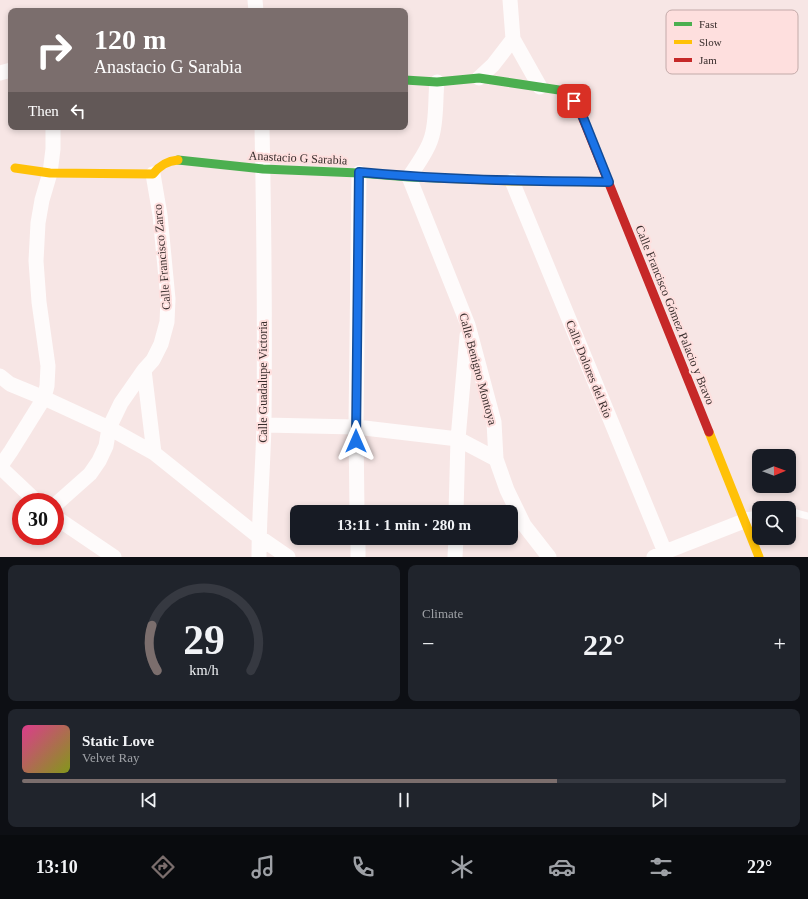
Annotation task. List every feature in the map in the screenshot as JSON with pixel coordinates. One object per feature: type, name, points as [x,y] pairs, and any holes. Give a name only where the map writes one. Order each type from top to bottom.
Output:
[{"type":"street","points":[[510,0],[513,40],[540,87]]},
{"type":"street","points":[[479,78],[493,65],[513,40]]},
{"type":"street","points":[[408,80],[436,82],[479,78],[540,87]]},
{"type":"street","points":[[409,177],[427,149],[431,138],[434,125],[436,82]]},
{"type":"street","name":"Calle Francisco Gómez Palacio y Bravo","points":[[540,87],[559,90],[566,94],[574,101],[583,117],[759,557]]},
{"type":"street","points":[[27,493],[0,467],[12,451],[44,398],[48,386],[48,366],[39,302],[36,261],[38,223],[42,200],[50,173],[53,149],[53,130]]},
{"type":"street","name":"Calle Guadalupe Victoria","points":[[259,557],[264,425],[262,130]]},
{"type":"street","name":"Anastacio G Sarabia","points":[[153,174],[160,165],[169,161],[181,160],[263,169],[359,172],[409,177],[512,181],[609,182]]},
{"type":"street","points":[[15,168],[50,173],[153,174]]},
{"type":"street","points":[[357,505],[356,427],[359,172]]},
{"type":"street","name":"Calle Francisco Zarco","points":[[64,497],[90,474],[95,467],[106,446],[109,428],[121,403],[144,370],[153,360],[161,344],[167,322],[168,299],[160,215],[153,174]]},
{"type":"street","name":"Calle Benigno Montoya","points":[[409,177],[468,325],[494,422],[496,459],[506,490],[524,525],[549,557]]},
{"type":"street","name":"Calle Dolores del Río","points":[[512,181],[662,555]]},
{"type":"street","points":[[456,505],[458,439],[468,325]]},
{"type":"street","points":[[144,370],[154,453]]},
{"type":"street","points":[[0,376],[10,384],[109,428],[154,453],[259,537],[288,557]]},
{"type":"street","points":[[264,425],[356,427],[458,439],[496,459]]},
{"type":"street","points":[[662,555],[743,519]]},
{"type":"street","points":[[64,523],[114,557]]},
{"type":"street","points":[[358,545],[358,557]]},
{"type":"lane","points":[[796,513],[808,516]]},
{"type":"lane","points":[[743,519],[752,516]]},
{"type":"traffic: fast","points":[[408,80],[437,82],[479,78],[559,90],[570,98],[581,114]]},
{"type":"traffic: fast","points":[[178,160],[263,169],[439,178]]},
{"type":"traffic: slow","points":[[15,168],[50,173],[153,174],[164,164],[170,161],[178,160]]},
{"type":"traffic: slow","points":[[439,178],[512,181],[609,182]]},
{"type":"traffic: slow","points":[[709,432],[759,557]]},
{"type":"traffic: jam","points":[[581,114],[709,432]]},
{"type":"route","points":[[356,441],[359,172],[409,177],[512,181],[609,182],[583,117],[574,101]]}]
